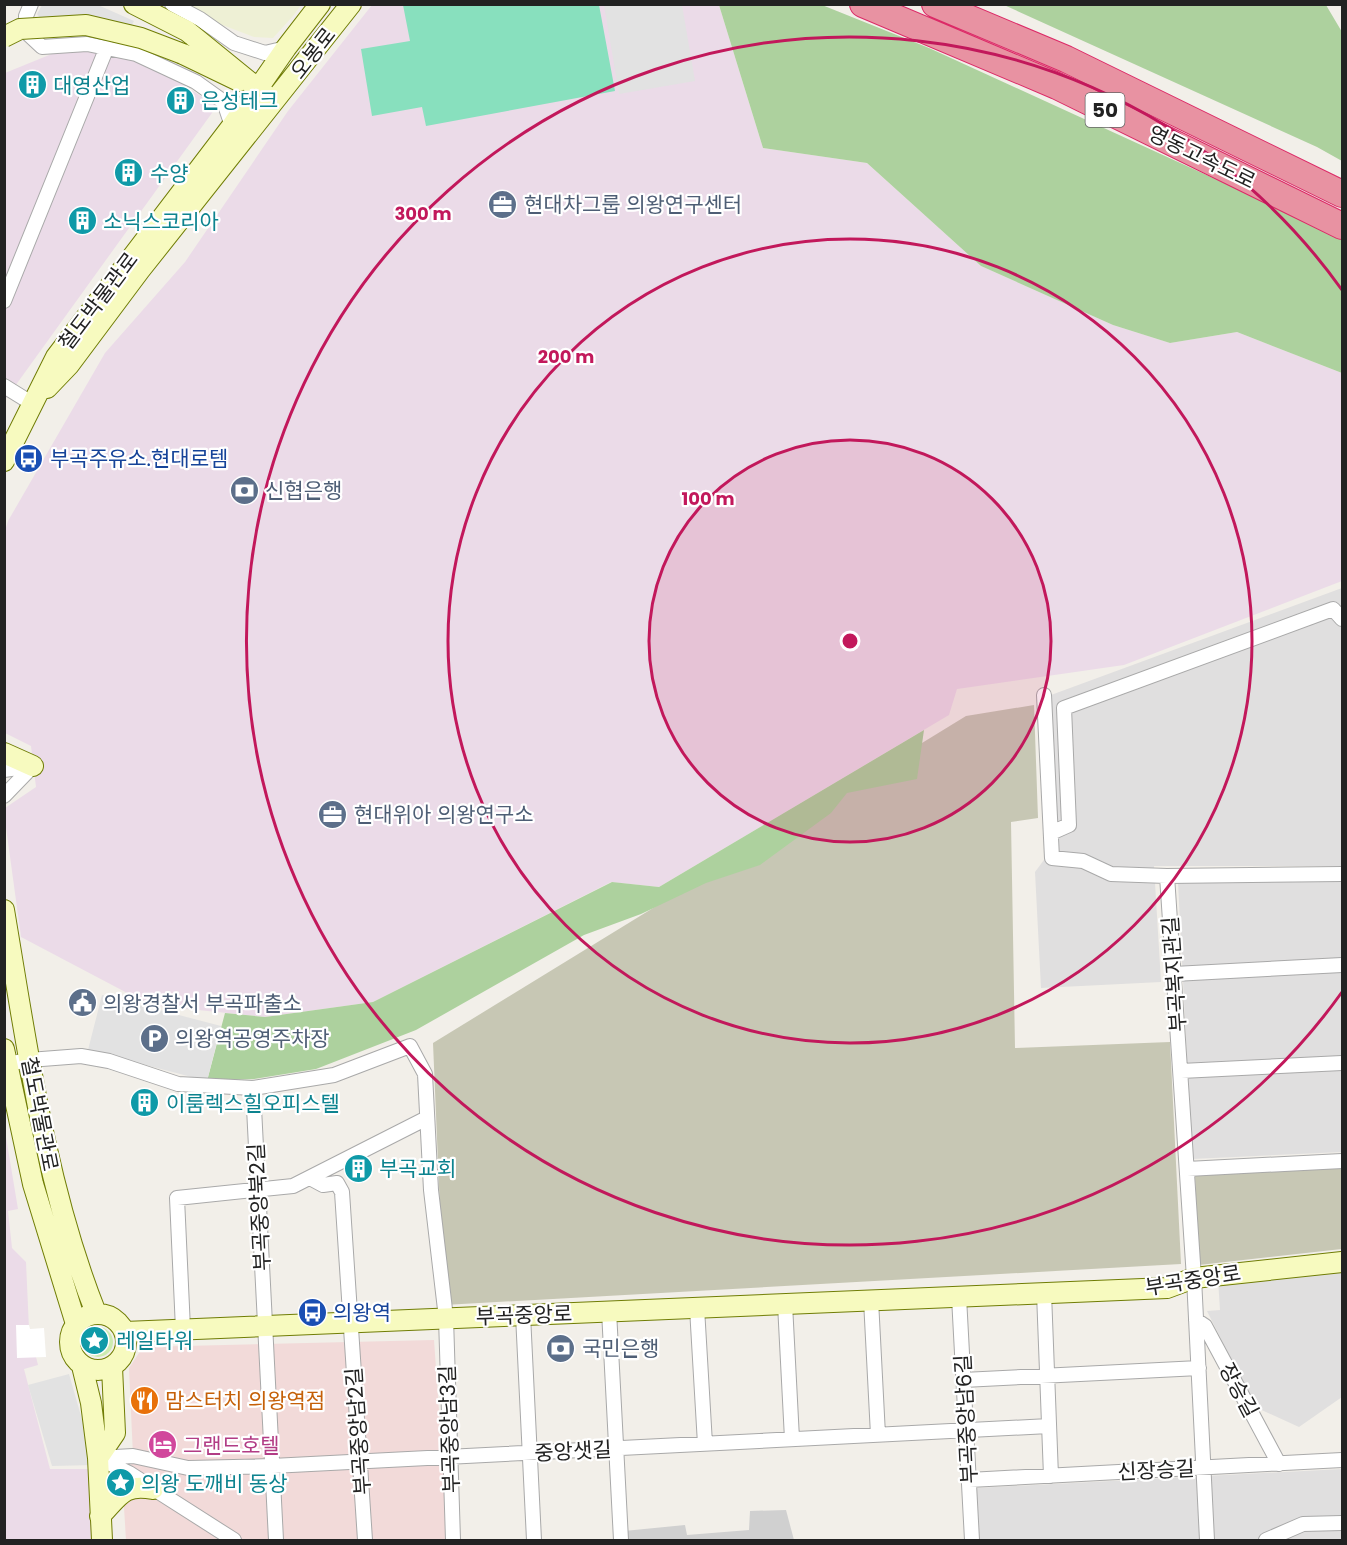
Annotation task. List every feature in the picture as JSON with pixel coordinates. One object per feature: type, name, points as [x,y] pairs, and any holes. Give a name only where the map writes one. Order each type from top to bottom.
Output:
[{"type":"highway","name":"영동고속도로","points":[[863,4],[1057,86],[1342,226]]},
{"type":"highway","name":"영동고속도로","points":[[935,4],[1066,59],[1342,194]]},
{"type":"street","points":[[31,4],[26,16],[27,33],[42,47],[66,44],[106,47],[136,54],[196,82],[224,102],[232,126]]},
{"type":"street","points":[[134,4],[187,31],[275,101]]},
{"type":"street","points":[[172,4],[200,19],[234,43],[265,53],[286,48]]},
{"type":"street","name":"오봉로","points":[[258,89],[320,4]]},
{"type":"street","name":"오봉로","points":[[275,101],[351,4]]},
{"type":"street","points":[[4,37],[20,29],[86,25],[141,38],[183,54],[258,89]]},
{"type":"street","points":[[4,301],[106,47]]},
{"type":"street","name":"철도박물관로","points":[[4,461],[56,357],[258,89]]},
{"type":"street","name":"철도박물관로","points":[[33,404],[69,366],[140,270],[275,101]]},
{"type":"street","points":[[4,386],[33,404]]},
{"type":"street","points":[[1051,833],[1069,825],[1064,708],[1333,609],[1342,619]]},
{"type":"street","points":[[1044,695],[1052,858],[1083,861],[1111,874],[1167,876],[1342,874]]},
{"type":"street","points":[[4,753],[34,766]]},
{"type":"street","points":[[4,770],[34,766]]},
{"type":"street","points":[[4,796],[34,766]]},
{"type":"street","name":"부곡복지관길","points":[[1167,876],[1194,1278]]},
{"type":"street","name":"철도박물관로","points":[[4,910],[29,1060],[53,1181],[67,1235],[96,1314]]},
{"type":"street","points":[[1174,974],[1342,965]]},
{"type":"street","name":"부곡중앙남3길","points":[[253,1088],[334,1075],[410,1046],[425,1074],[431,1190],[446,1318],[453,1540]]},
{"type":"street","points":[[6,1057],[29,1060],[81,1056],[109,1061],[178,1084],[253,1088]]},
{"type":"street","name":"철도박물관로","points":[[6,1057],[33,1184],[76,1324]]},
{"type":"street","points":[[1181,1071],[1342,1063]]},
{"type":"street","name":"부곡중앙북2길","points":[[253,1088],[276,1540]]},
{"type":"street","points":[[183,1329],[177,1198],[293,1186],[427,1118]]},
{"type":"street","points":[[1187,1169],[1342,1161]]},
{"type":"street","points":[[310,1178],[322,1185],[338,1183],[342,1192],[351,1322]]},
{"type":"street","name":"부곡중앙로","points":[[125,1332],[1167,1288],[1194,1278],[1342,1262]]},
{"type":"street","name":"장승길","points":[[1194,1278],[1207,1540]]},
{"type":"street","points":[[1044,1293],[1051,1476]]},
{"type":"street","name":"부곡중앙남6길","points":[[959,1297],[972,1540]]},
{"type":"street","points":[[871,1300],[878,1434]]},
{"type":"street","points":[[785,1304],[792,1439]]},
{"type":"street","points":[[697,1308],[705,1444]]},
{"type":"street","points":[[609,1311],[621,1540]]},
{"type":"street","points":[[96,1314],[103,1314],[116,1320],[125,1332],[127,1342],[120,1361],[102,1370],[92,1370],[82,1366],[76,1361],[69,1347],[71,1331],[76,1324],[87,1316],[96,1314]]},
{"type":"street","points":[[523,1315],[534,1540]]},
{"type":"street","name":"장승길","points":[[1196,1320],[1205,1326],[1279,1464]]},
{"type":"street","name":"부곡중앙남2길","points":[[351,1322],[365,1540]]},
{"type":"street","points":[[82,1366],[91,1403],[98,1458],[102,1540]]},
{"type":"street","points":[[98,1458],[115,1432],[112,1367]]},
{"type":"street","points":[[963,1380],[1198,1368]]},
{"type":"street","name":"중앙샛길","points":[[98,1458],[133,1456],[188,1468],[272,1466],[1049,1426]]},
{"type":"street","points":[[98,1458],[129,1473],[234,1540]]},
{"type":"street","name":"신장승길","points":[[969,1480],[1342,1460]]},
{"type":"street","points":[[100,1516],[123,1491],[142,1487],[153,1489]]},
{"type":"street","points":[[1266,1540],[1303,1524],[1342,1523]]},
{"type":"shaded area","points":[[42,5],[98,5],[134,21],[123,42],[86,34],[52,35],[37,14]]},
{"type":"shaded area","points":[[186,5],[301,5],[273,38],[254,37],[212,21]]},
{"type":"shaded area","points":[[372,5],[719,5],[763,148],[867,163],[981,266],[1113,325],[1170,343],[1237,332],[1342,373],[1342,581],[1124,665],[957,689],[949,715],[659,887],[611,882],[373,1002],[265,1017],[150,1005],[21,937],[5,808],[36,787],[31,746],[5,733],[4,534],[8,521],[105,353],[185,262],[288,111]]},
{"type":"shaded area","points":[[604,5],[682,5],[695,81],[619,94]]},
{"type":"shaded area","points":[[59,51],[110,53],[161,71],[217,106],[5,400],[5,73]]},
{"type":"shaded area","points":[[1342,588],[1342,866],[1154,866],[1161,982],[1041,988],[1035,872],[1058,841],[1051,695]]},
{"type":"shaded area","points":[[1034,705],[1038,818],[1011,822],[1015,1048],[1170,1042],[1181,1264],[444,1305],[433,1043],[966,716]]},
{"type":"shaded area","points":[[1178,882],[1342,882],[1342,1152],[1192,1159]]},
{"type":"shaded area","name":"의왕역공영주차장","points":[[102,995],[221,1026],[207,1081],[88,1050]]},
{"type":"shaded area","points":[[4,1125],[18,1209],[8,1211],[12,1248],[26,1262],[29,1329],[38,1365],[24,1369],[50,1469],[93,1469],[97,1540],[5,1540]]},
{"type":"shaded area","points":[[1342,1167],[1342,1249],[1199,1265],[1195,1176]]},
{"type":"shaded area","points":[[1342,1271],[1342,1397],[1299,1427],[1255,1407],[1207,1311],[1220,1310],[1218,1279]]},
{"type":"shaded area","points":[[434,1340],[448,1540],[126,1540],[123,1491],[133,1456],[129,1368],[143,1347]]},
{"type":"shaded area","points":[[69,1374],[95,1465],[52,1466],[28,1385]]},
{"type":"shaded area","points":[[1342,1469],[1342,1540],[977,1540],[975,1488]]},
{"type":"shaded area","points":[[786,1510],[794,1540],[625,1540],[624,1531],[685,1525],[687,1535],[749,1530],[750,1511]]},
{"type":"green space","points":[[403,5],[599,5],[615,91],[426,126],[422,107],[372,116],[361,49],[410,41]]},
{"type":"green space","points":[[719,5],[822,5],[929,48],[1305,220],[1342,240],[1342,373],[1237,332],[1170,343],[1113,325],[981,266],[867,163],[763,148]]},
{"type":"green space","points":[[1004,5],[1326,5],[1342,32],[1342,161],[1317,147]]},
{"type":"green space","points":[[924,730],[917,779],[847,793],[831,813],[760,865],[706,883],[641,914],[584,935],[416,1030],[316,1069],[254,1079],[207,1081],[225,1013],[265,1017],[373,1002],[612,882],[659,887]]},
{"type":"green space","points":[[98,1327],[109,1331],[113,1342],[109,1353],[98,1357],[87,1353],[83,1342],[87,1331]]},
{"type":"pier","points":[[16,1325],[29,1325],[30,1329],[44,1328],[46,1357],[17,1358]]},
{"type":"place","name":"대영산업","points":[[32,85]]},
{"type":"place","name":"은성테크","points":[[180,100]]},
{"type":"place","name":"수양","points":[[129,173]]},
{"type":"place","name":"현대차그룹 의왕연구센터","points":[[503,204]]},
{"type":"place","name":"소닉스코리아","points":[[82,221]]},
{"type":"place","name":"부곡주유소.현대로템","points":[[29,458]]},
{"type":"place","name":"신협은행","points":[[244,490]]},
{"type":"place","name":"현대위아 의왕연구소","points":[[333,814]]},
{"type":"place","name":"의왕경찰서 부곡파출소","points":[[82,1003]]},
{"type":"place","name":"의왕역공영주차장","points":[[154,1038]]},
{"type":"place","name":"이룸렉스힐오피스텔","points":[[145,1103]]},
{"type":"place","name":"부곡교회","points":[[358,1168]]},
{"type":"place","name":"의왕역","points":[[312,1312]]},
{"type":"place","name":"레일타워","points":[[95,1340]]},
{"type":"place","name":"국민은행","points":[[561,1348]]},
{"type":"place","name":"맘스터치 의왕역점","points":[[144,1400]]},
{"type":"place","name":"그랜드호텔","points":[[162,1445]]},
{"type":"place","name":"의왕 도깨비 동상","points":[[120,1483]]}]
